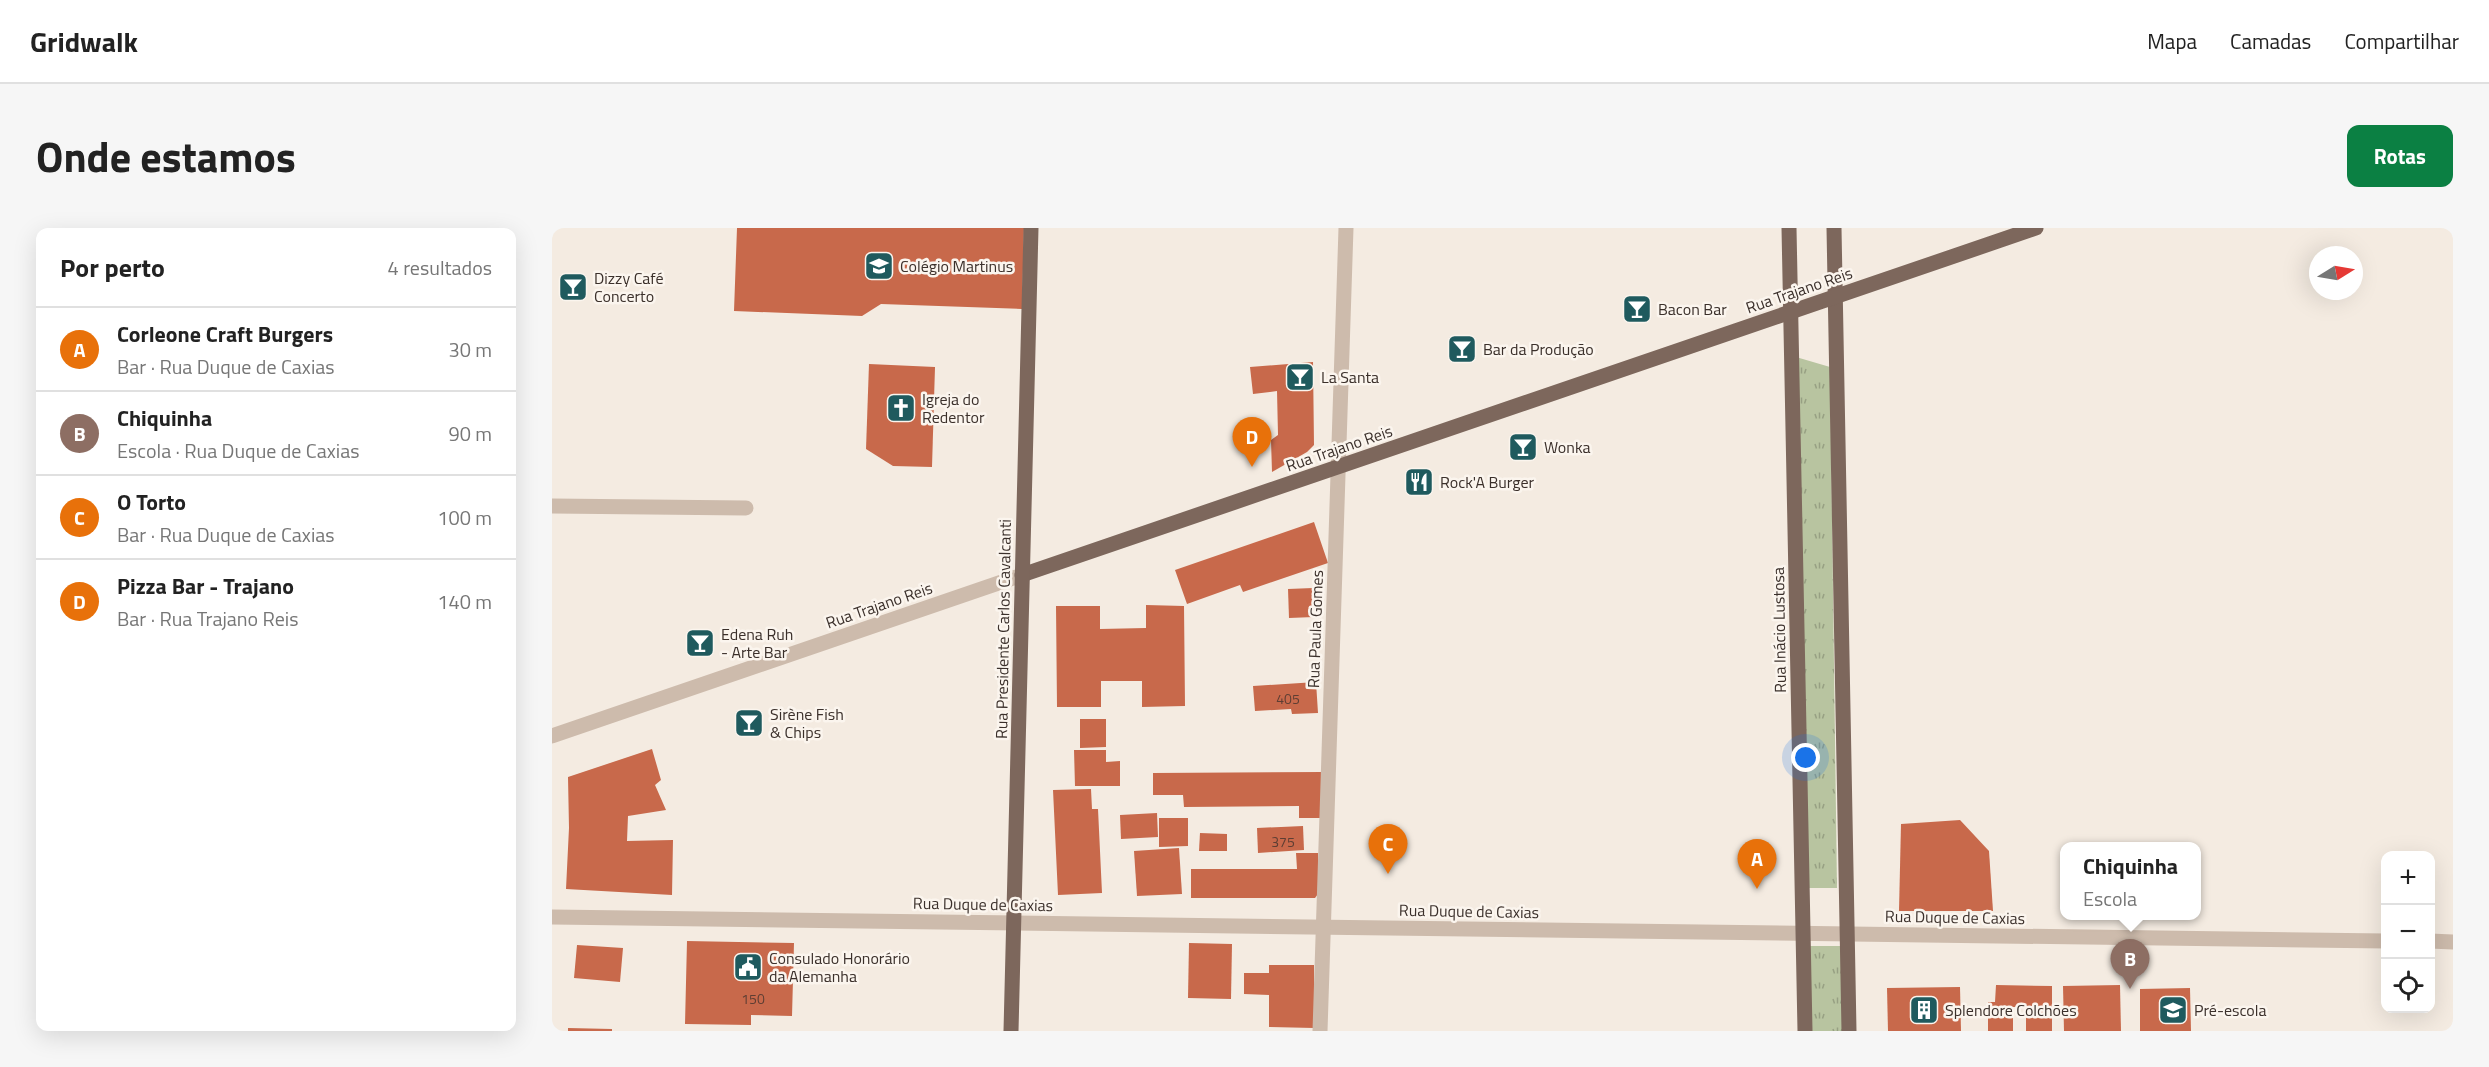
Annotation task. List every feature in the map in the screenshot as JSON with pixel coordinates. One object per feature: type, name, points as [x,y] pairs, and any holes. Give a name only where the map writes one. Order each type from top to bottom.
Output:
[{"type":"main road","name":"Rua Presidente Carlos Cavalcanti","points":[[1011,1031],[1031,228]]},
{"type":"main road","name":"Rua Inácio Lustosa","points":[[1790,228],[1805,1031]]},
{"type":"main road","points":[[1834,228],[1849,1031]]},
{"type":"main road","name":"Rua Trajano Reis","points":[[1023,575],[2036,228]]},
{"type":"street","name":"Rua Paula Gomes","points":[[1320,1031],[1346,228]]},
{"type":"street","points":[[552,506],[746,508]]},
{"type":"street","name":"Rua Trajano Reis","points":[[552,736],[1023,575]]},
{"type":"street","name":"Rua Duque de Caxias","points":[[552,917],[2381,941]]},
{"type":"street","points":[[2435,941],[2453,942]]},
{"type":"green space","points":[[1796,357],[1830,367],[1837,888],[1806,888]]},
{"type":"green space","points":[[1806,946],[1848,946],[1849,1031],[1807,1031]]},
{"type":"building","name":"Colégio Martinus","points":[[737,228],[1024,228],[1022,309],[881,304],[862,316],[734,311]]},
{"type":"building","points":[[1313,362],[1314,445],[1307,452],[1272,472],[1271,440],[1278,435],[1277,391],[1253,394],[1250,367]]},
{"type":"building","name":"Igreja do Redentor","points":[[869,364],[935,367],[932,467],[893,466],[866,449]]},
{"type":"building","points":[[1314,522],[1328,563],[1243,592],[1240,585],[1187,604],[1175,570]]},
{"type":"building","points":[[1313,588],[1314,617],[1289,618],[1288,589]]},
{"type":"building","points":[[1146,605],[1184,606],[1185,706],[1142,707],[1142,681],[1101,681],[1101,707],[1057,707],[1056,606],[1100,606],[1100,629],[1146,628]]},
{"type":"building","points":[[1316,682],[1318,713],[1292,714],[1291,709],[1255,711],[1253,686]]},
{"type":"building","points":[[1080,719],[1106,719],[1106,747],[1080,748]]},
{"type":"building","points":[[652,749],[661,780],[655,785],[666,810],[628,816],[627,841],[673,840],[672,895],[566,889],[569,828],[568,777]]},
{"type":"building","points":[[1074,750],[1106,750],[1106,762],[1120,761],[1120,786],[1075,786]]},
{"type":"building","points":[[1323,772],[1324,818],[1299,818],[1299,806],[1184,807],[1183,795],[1153,795],[1153,773]]},
{"type":"building","points":[[1091,789],[1092,809],[1098,809],[1102,893],[1058,895],[1053,790]]},
{"type":"building","points":[[1157,813],[1158,837],[1121,839],[1120,815]]},
{"type":"building","points":[[1159,818],[1188,818],[1188,846],[1159,847]]},
{"type":"building","points":[[1960,820],[1989,851],[1993,911],[1899,911],[1901,824]]},
{"type":"building","points":[[1303,826],[1304,850],[1258,853],[1257,828]]},
{"type":"building","points":[[1200,833],[1227,834],[1227,851],[1199,851]]},
{"type":"building","points":[[1179,848],[1182,894],[1137,896],[1134,851]]},
{"type":"building","points":[[1296,853],[1318,853],[1318,894],[1315,898],[1191,898],[1191,869],[1297,869]]},
{"type":"building","points":[[687,941],[794,943],[792,1016],[751,1015],[751,1025],[685,1024]]},
{"type":"building","points":[[1189,943],[1232,944],[1231,999],[1188,998]]},
{"type":"building","points":[[577,945],[623,948],[620,982],[574,978]]},
{"type":"building","points":[[1269,965],[1314,965],[1314,1028],[1269,1027],[1269,995],[1244,994],[1244,973],[1269,973]]},
{"type":"building","points":[[1996,985],[2052,986],[2052,1031],[2026,1031],[2026,1007],[2013,1007],[2013,1031],[1988,1031],[1988,1002],[1995,1002]]},
{"type":"building","points":[[2120,985],[2121,1031],[2064,1031],[2063,986]]},
{"type":"building","name":"Splendore Colchões","points":[[1960,987],[1961,1031],[1888,1031],[1887,988]]},
{"type":"building","name":"Pré-escola","points":[[2190,988],[2191,1031],[2140,1031],[2140,989]]},
{"type":"building","points":[[568,1028],[612,1029],[612,1031],[568,1031]]},
{"type":"place","name":"Colégio Martinus","points":[[879,266]]},
{"type":"place","name":"Dizzy Café Concerto","points":[[573,287]]},
{"type":"place","name":"Bacon Bar","points":[[1637,309]]},
{"type":"place","name":"Bar da Produção","points":[[1462,349]]},
{"type":"place","name":"La Santa","points":[[1300,377]]},
{"type":"place","name":"Igreja do Redentor","points":[[901,408]]},
{"type":"place","name":"Wonka","points":[[1523,447]]},
{"type":"place","name":"Pizza Bar - Trajano","points":[[1252,467]]},
{"type":"place","name":"Rock'A Burger","points":[[1419,482]]},
{"type":"place","name":"Edena Ruh - Arte Bar","points":[[700,643]]},
{"type":"place","name":"Sirène Fish & Chips","points":[[749,723]]},
{"type":"place","name":"O Torto","points":[[1388,874]]},
{"type":"place","name":"Corleone Craft Burgers","points":[[1757,889]]},
{"type":"place","name":"Consulado Honorário da Alemanha","points":[[748,967]]},
{"type":"place","name":"Chiquinha","points":[[2130,989]]},
{"type":"place","name":"Splendore Colchões","points":[[1924,1010]]},
{"type":"place","name":"Pré-escola","points":[[2173,1010]]}]
